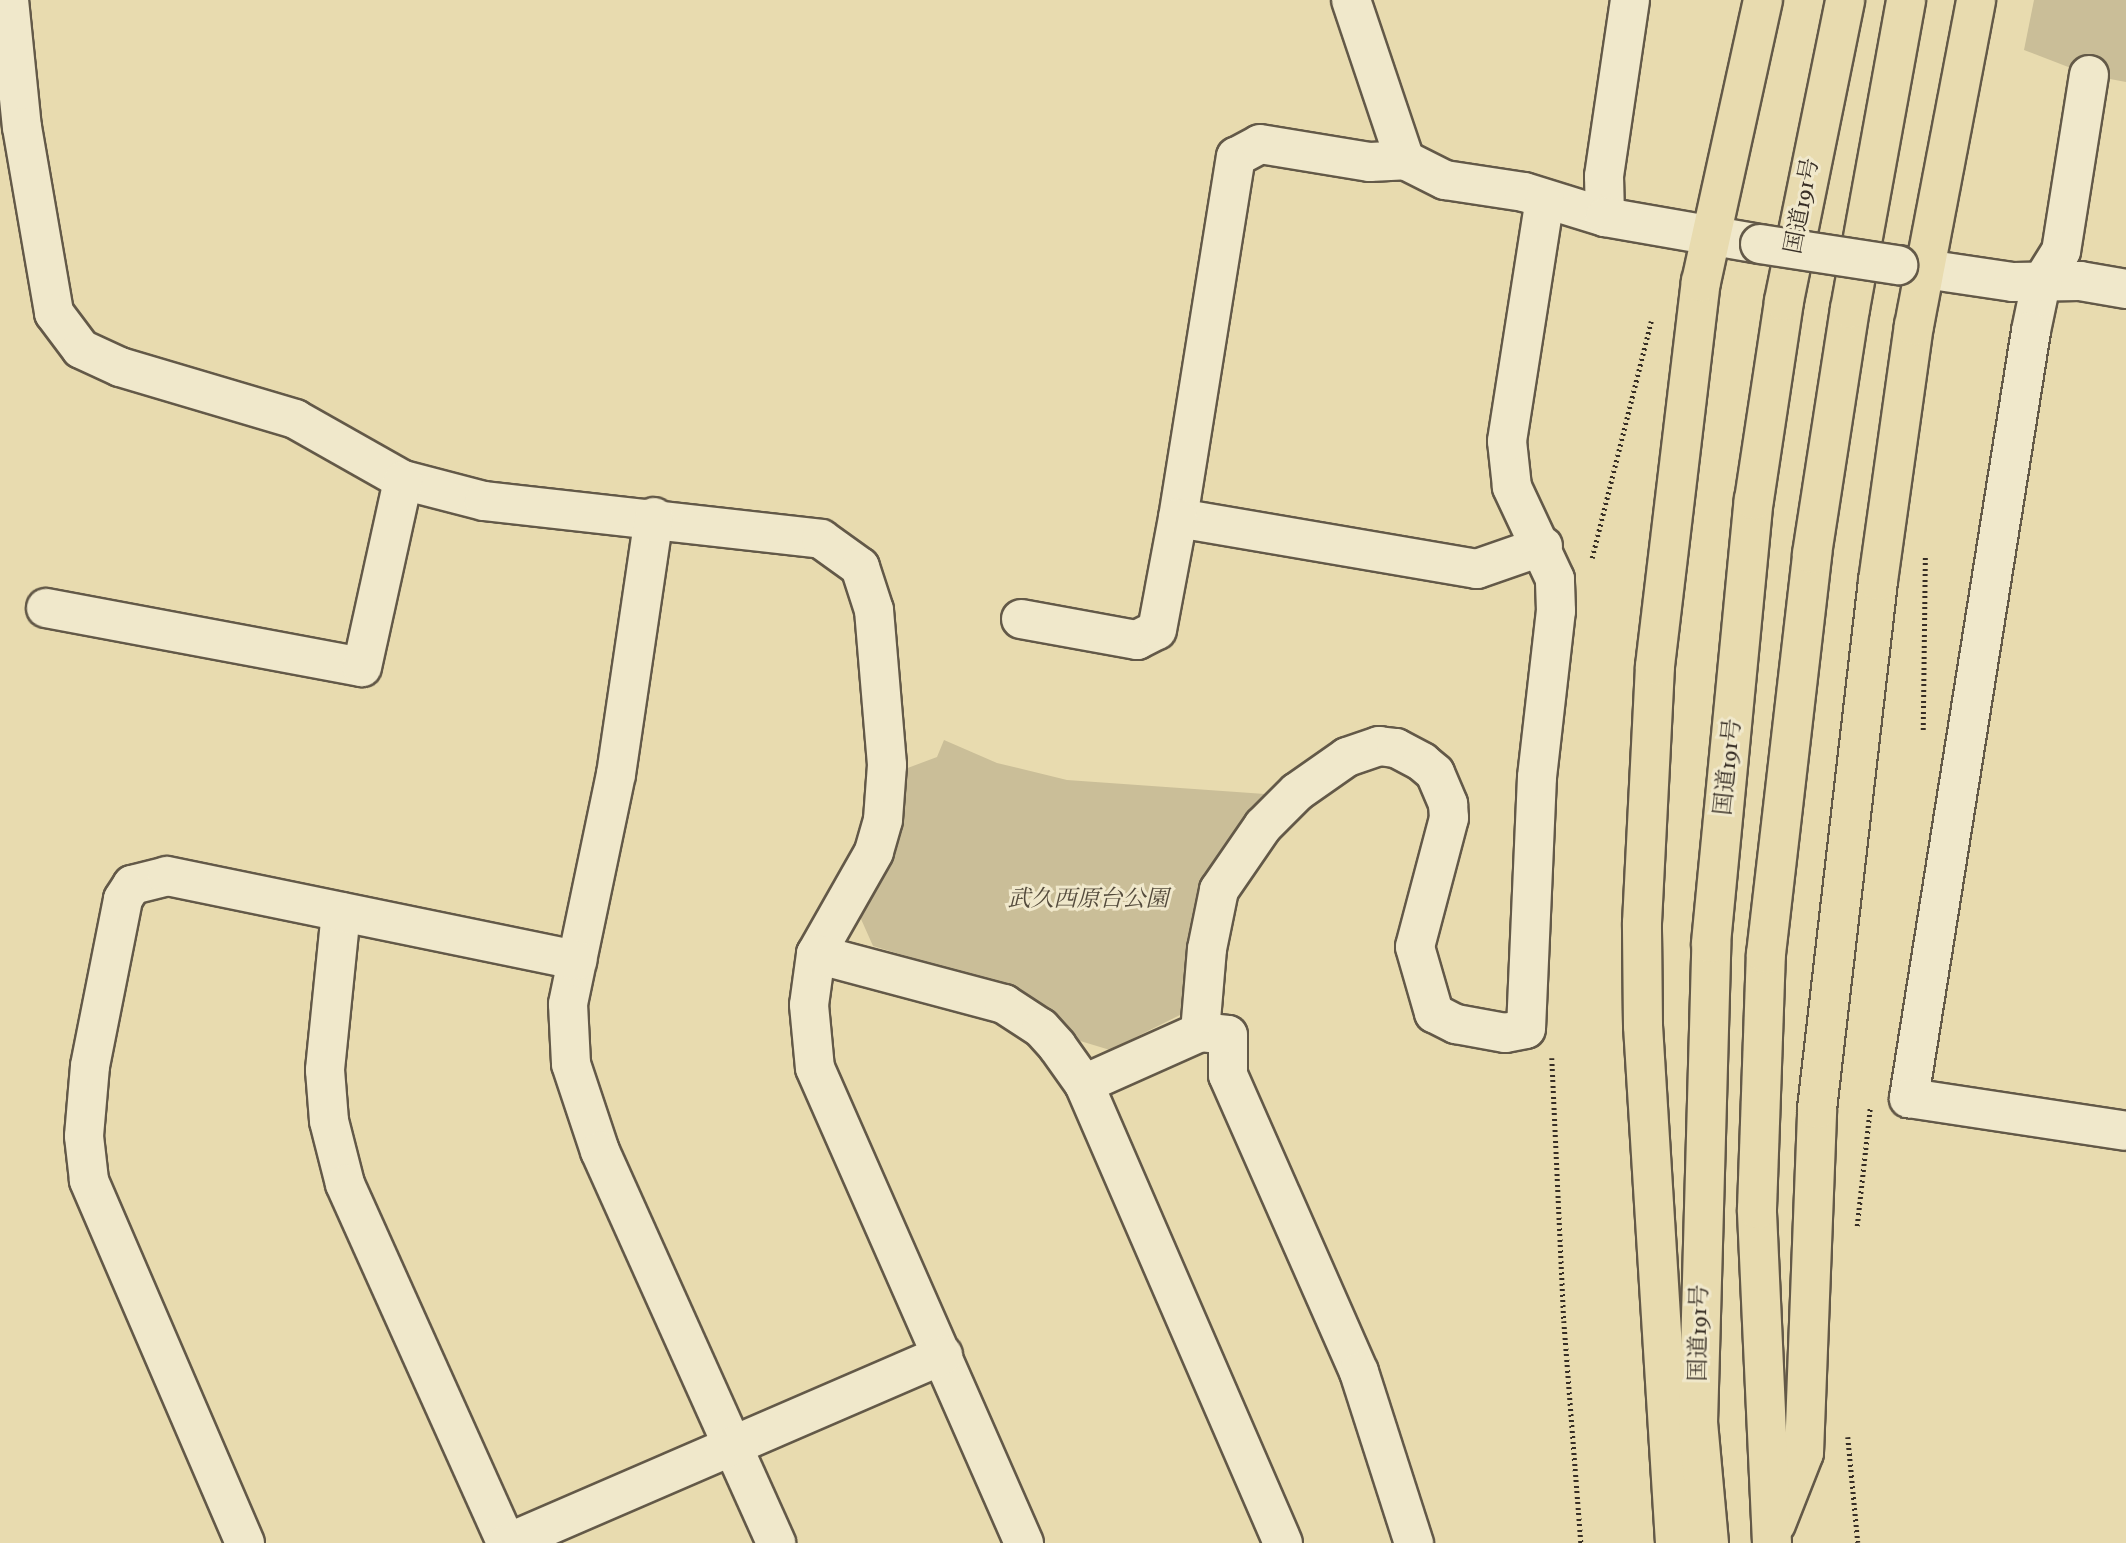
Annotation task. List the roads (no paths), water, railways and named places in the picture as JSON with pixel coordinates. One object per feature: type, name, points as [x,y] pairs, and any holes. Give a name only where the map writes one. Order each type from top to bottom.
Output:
[{"type":"highway","points":[[1675,1543],[1647,1124],[1642,923],[1655,666],[1674,481],[1712,234],[1763,0]]},
{"type":"highway","name":"国道191号","points":[[1709,1543],[1698,1423],[1711,943],[1754,500],[1784,301],[1845,0]]},
{"type":"highway","points":[[1772,1539],[1756,1209],[1766,954],[1812,554],[1852,296],[1906,0]]},
{"type":"highway","points":[[1772,1539],[1804,1453],[1820,1082],[1912,268],[1976,0]]},
{"type":"street","points":[[9,0],[14,153],[54,313],[80,349],[120,367],[295,419],[403,480],[484,501],[654,517],[821,539],[860,567],[871,591],[887,765],[883,820],[874,852],[816,954],[809,1005],[815,1068],[1024,1543]]},
{"type":"street","points":[[1351,0],[1405,160]]},
{"type":"street","points":[[1605,218],[1604,176],[1630,0]]},
{"type":"street","points":[[2089,75],[2061,251],[2041,283],[1909,1098],[2126,1131]]},
{"type":"street","points":[[1021,619],[1137,640],[1157,630],[1178,518],[1236,157],[1260,144],[1370,162],[1405,160],[1445,180],[1545,199],[1605,218],[1760,244],[1912,268],[2041,283],[2080,281],[2126,289]]},
{"type":"street","points":[[1200,1032],[1207,949],[1219,890],[1264,826],[1297,792],[1347,757],[1379,746],[1396,748],[1422,762],[1435,773],[1448,804],[1449,818],[1415,947],[1434,1013],[1456,1024],[1493,1031],[1526,1029],[1536,778],[1556,611],[1555,579],[1543,546],[1512,487],[1507,441],[1545,199]]},
{"type":"street","points":[[46,608],[362,667],[403,480]]},
{"type":"street","points":[[654,517],[616,774],[568,1004],[568,1038],[587,1118],[776,1543]]},
{"type":"street","points":[[1178,518],[1477,569],[1543,546]]},
{"type":"street","points":[[245,1543],[89,1180],[84,1136],[90,1066],[123,899],[132,885],[167,876],[578,960]]},
{"type":"street","points":[[341,912],[325,1070],[329,1121],[345,1184],[507,1543],[943,1355]]},
{"type":"street","points":[[816,954],[1004,1004],[1041,1028],[1084,1084],[1283,1543]]},
{"type":"street","points":[[1084,1084],[1200,1032],[1228,1035],[1228,1075],[1359,1372],[1414,1543]]},
{"type":"park label","name":"武久西原台公園","points":[[1088,899]]}]
